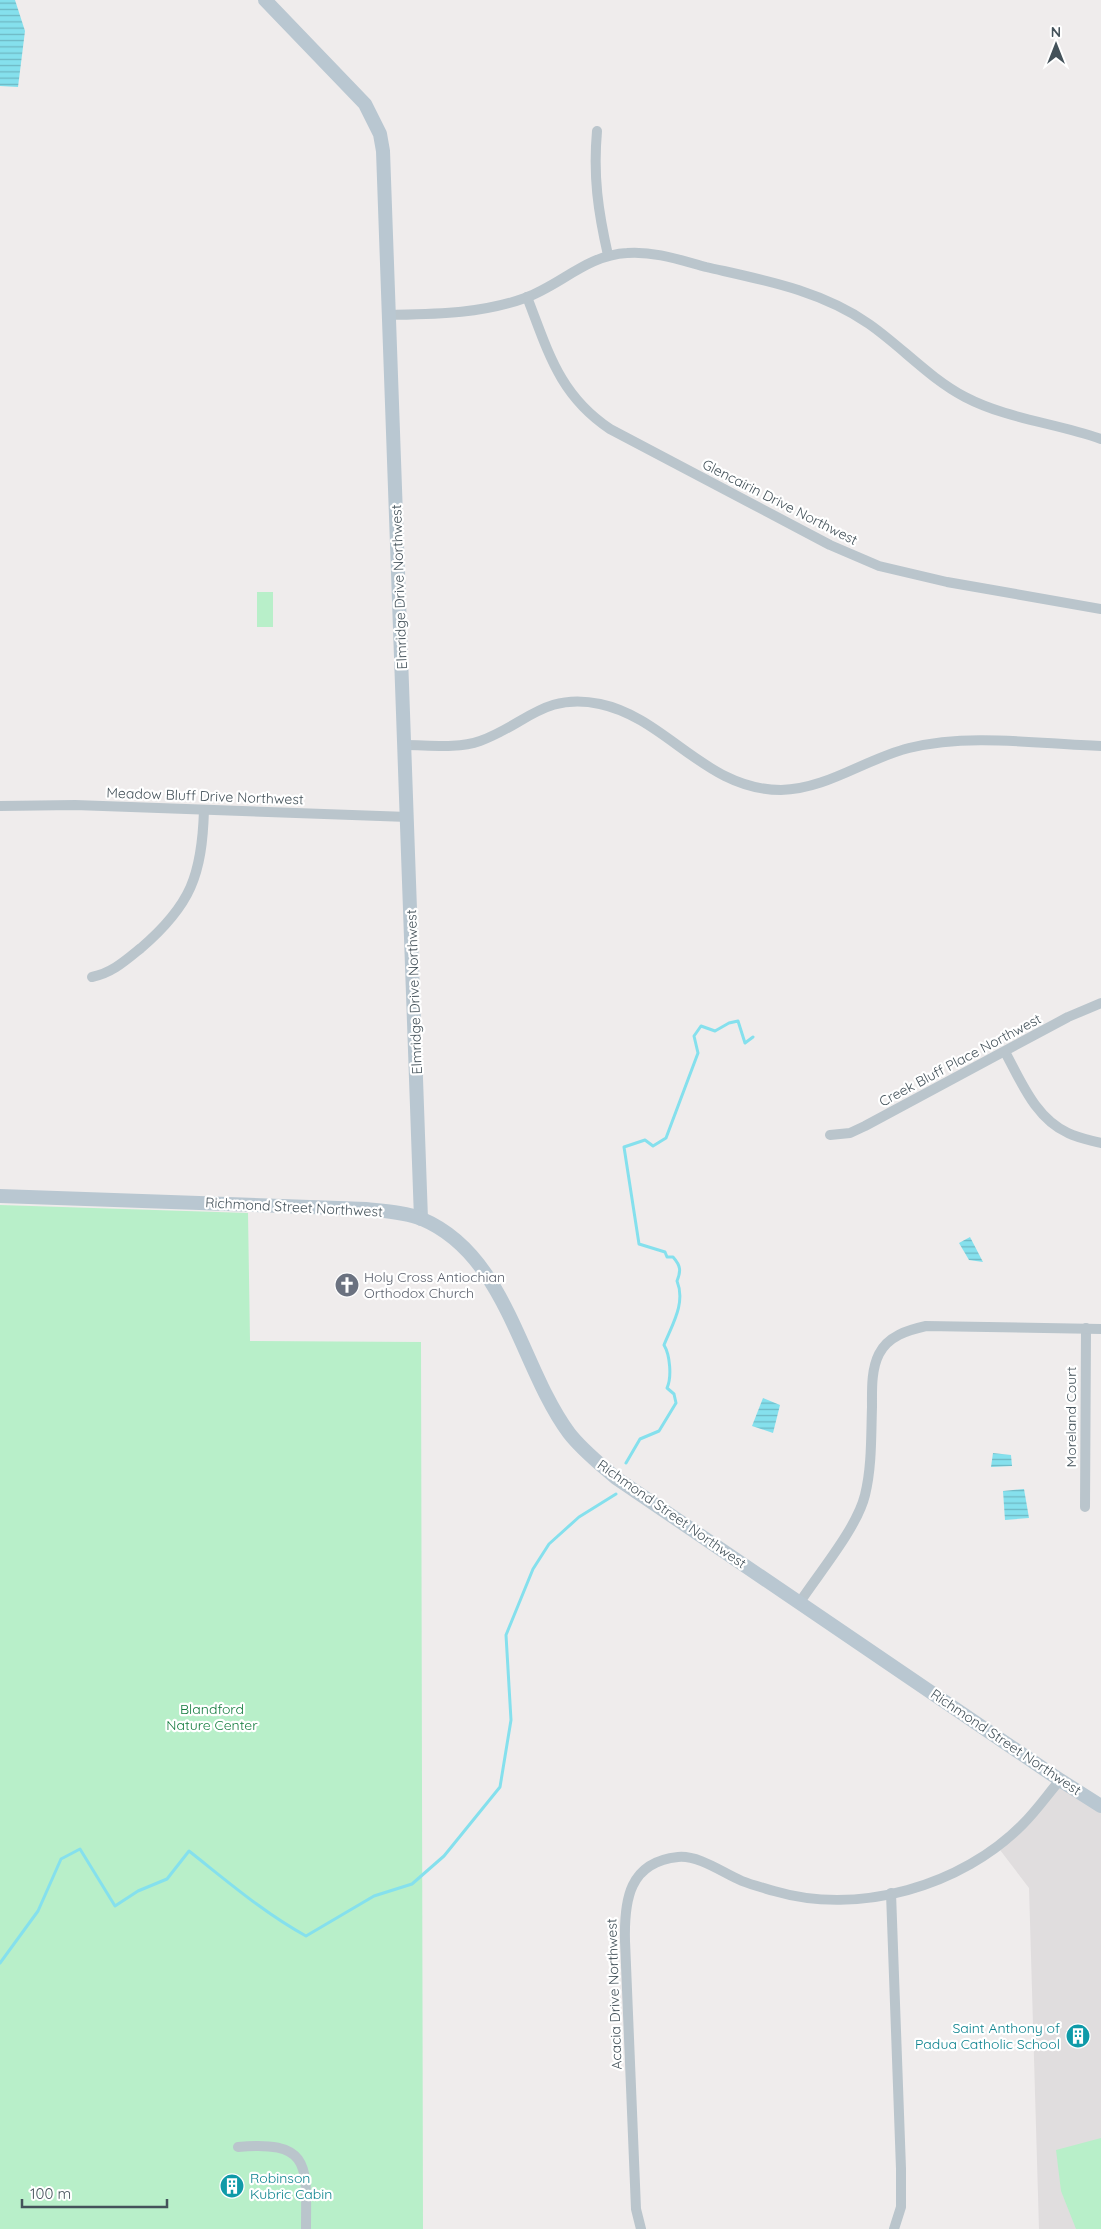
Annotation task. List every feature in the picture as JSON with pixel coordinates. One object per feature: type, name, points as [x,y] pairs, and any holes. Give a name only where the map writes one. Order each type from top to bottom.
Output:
[{"type":"street","name":"Elmridge Drive Northwest","points":[[264,0],[364,104],[380,134],[383,151],[421,1219]]},
{"type":"street","points":[[597,131],[594,184],[598,214],[608,255]]},
{"type":"street","points":[[388,315],[458,313],[491,307],[527,297],[556,283],[578,268],[608,255],[642,252],[668,256],[787,286],[820,297],[867,322],[925,370],[964,396],[1015,416],[1101,439]]},
{"type":"street","name":"Glencairin Drive Northwest","points":[[527,297],[564,385],[584,409],[610,429],[830,545],[879,566],[947,582],[1101,609]]},
{"type":"street","points":[[405,745],[478,742],[547,707],[569,702],[597,703],[623,710],[701,763],[730,780],[780,790],[810,786],[829,780],[872,760],[901,750],[954,741],[1101,746]]},
{"type":"street","name":"Meadow Bluff Drive Northwest","points":[[0,806],[38,804],[408,817]]},
{"type":"street","points":[[92,977],[103,975],[121,965],[162,930],[183,904],[197,873],[202,848],[204,810]]},
{"type":"street","name":"Creek Bluff Place Northwest","points":[[830,1135],[850,1133],[865,1126],[1080,1011],[1101,1003]]},
{"type":"street","points":[[1005,1052],[1032,1102],[1042,1114],[1054,1125],[1070,1134],[1101,1143]]},
{"type":"street","name":"Richmond Street Northwest","points":[[0,1196],[366,1209],[421,1219],[442,1231],[465,1250],[492,1282],[550,1403],[570,1434],[585,1451],[616,1478],[1101,1806]]},
{"type":"street","points":[[800,1602],[841,1540],[865,1496],[869,1468],[873,1379],[879,1354],[889,1341],[905,1331],[926,1326],[1101,1329]]},
{"type":"street","name":"Moreland Court","points":[[1084,1507],[1086,1328]]},
{"type":"street","name":"Acacia Drive Northwest","points":[[641,2229],[636,2209],[625,1941],[627,1898],[635,1879],[645,1868],[663,1860],[681,1857],[702,1862],[744,1882],[785,1894],[830,1899],[856,1899],[911,1889],[946,1876],[997,1846],[1023,1824],[1060,1780]]},
{"type":"street","points":[[891,1893],[901,2178],[901,2207],[894,2229]]},
{"type":"street","points":[[238,2147],[281,2148],[296,2155],[302,2168],[305,2184],[306,2229]]},
{"type":"shaded area","points":[[1060,1780],[1101,1806],[1101,2229],[1039,2229],[1029,1888],[997,1846]]},
{"type":"green space","points":[[257,592],[273,592],[273,627],[257,627]]},
{"type":"green space","name":"Blandford Nature Center","points":[[0,1205],[248,1213],[250,1341],[421,1342],[423,2229],[0,2229]]},
{"type":"green space","points":[[1101,2138],[1101,2229],[1076,2229],[1061,2191],[1056,2150]]},
{"type":"water","points":[[0,0],[15,0],[25,31],[18,87],[0,86]]},
{"type":"water","points":[[970,1237],[983,1262],[969,1260],[959,1243]]},
{"type":"water","points":[[763,1398],[780,1405],[773,1433],[752,1426]]},
{"type":"water","points":[[993,1453],[1011,1455],[1012,1466],[991,1467]]},
{"type":"water","points":[[1024,1489],[1029,1518],[1005,1520],[1003,1491]]},
{"type":"waterway","points":[[626,1463],[640,1439],[659,1431],[676,1403],[674,1394],[667,1388],[670,1366],[664,1345],[677,1314],[680,1297],[677,1281],[679,1266],[676,1260],[673,1257],[667,1257],[665,1252],[639,1244],[624,1147],[645,1140],[653,1146],[666,1138],[698,1053],[694,1036],[701,1026],[715,1031],[729,1023],[738,1021],[745,1043],[753,1037]]},
{"type":"waterway","points":[[0,1963],[38,1911],[61,1859],[80,1849],[115,1906],[138,1891],[167,1879],[189,1851],[261,1907],[306,1936],[374,1896],[412,1884],[444,1856],[500,1787],[511,1720],[506,1635],[533,1569],[549,1544],[579,1517],[616,1494]]},
{"type":"place","name":"Holy Cross Antiochian Orthodox Church","points":[[347,1285]]},
{"type":"place","name":"Saint Anthony of Padua Catholic School","points":[[1078,2036]]},
{"type":"place","name":"Robinson Kubric Cabin","points":[[232,2186]]}]
